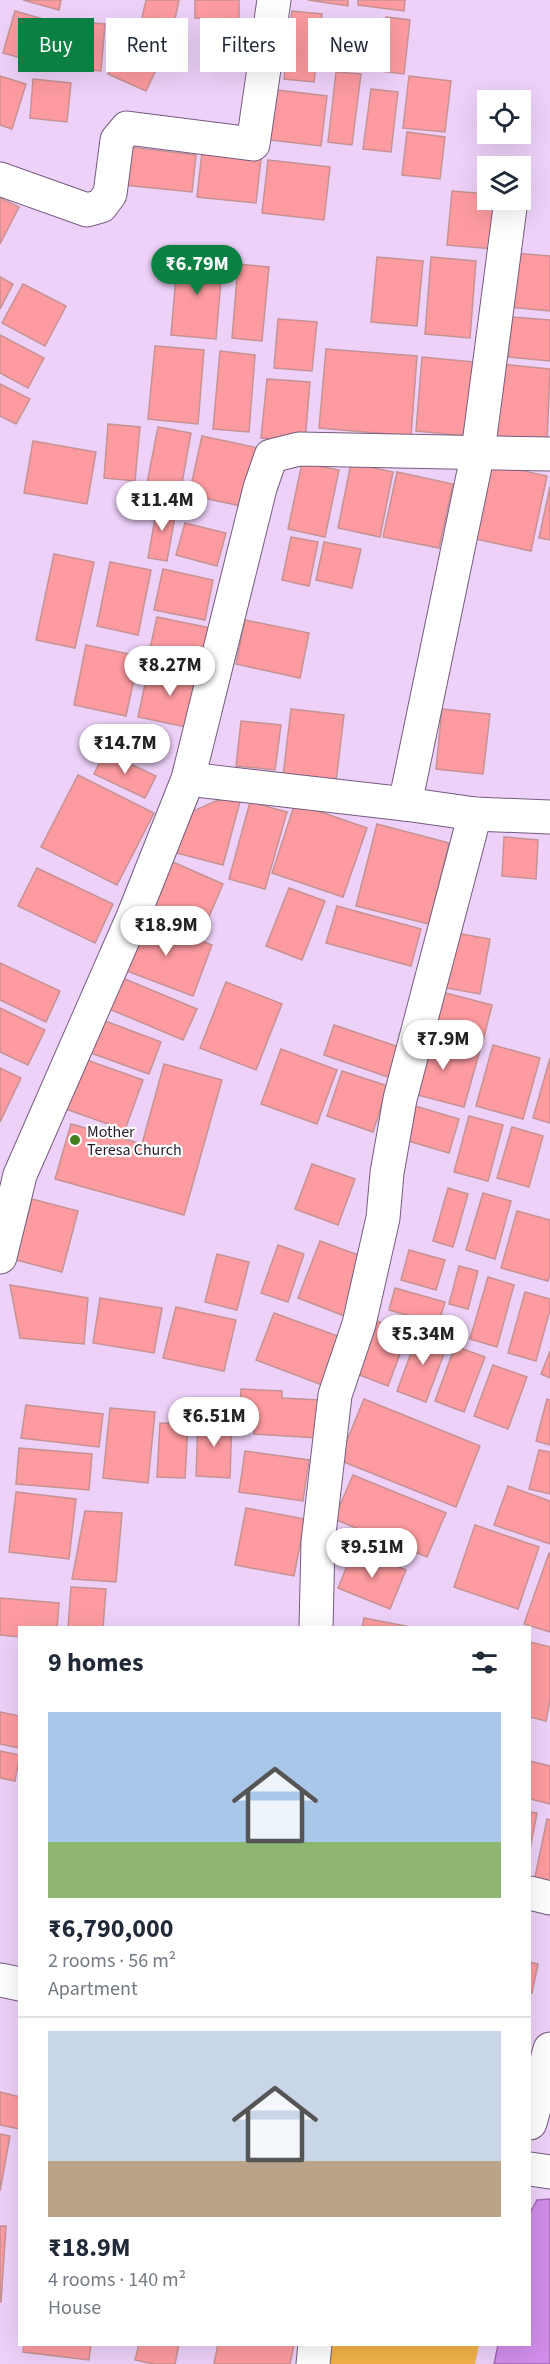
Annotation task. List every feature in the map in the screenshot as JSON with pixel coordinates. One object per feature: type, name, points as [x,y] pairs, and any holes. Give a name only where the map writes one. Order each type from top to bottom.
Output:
[{"type":"street","points":[[0,179],[87,210],[101,206],[110,194],[117,140],[127,128],[253,144],[274,0]]},
{"type":"street","points":[[405,804],[478,452],[510,210]]},
{"type":"street","points":[[0,1257],[10,1170],[133,917],[188,779],[260,488],[271,456],[299,449],[550,454]]},
{"type":"street","points":[[188,779],[475,814],[550,817]]},
{"type":"street","points":[[316,1626],[318,1542],[335,1395],[359,1324],[383,1218],[387,1173],[400,1099],[475,814]]},
{"type":"street","points":[[531,1893],[550,1898]]},
{"type":"street","points":[[0,1980],[18,1984]]},
{"type":"street","points":[[531,2119],[550,2049]]},
{"type":"street","points":[[531,2169],[550,2172]]},
{"type":"street","points":[[313,2364],[315,2346]]},
{"type":"shaded area","points":[[550,2199],[550,2364],[494,2364],[498,2346],[531,2346],[531,2211],[537,2200]]},
{"type":"shaded area","points":[[330,2346],[479,2346],[475,2364],[328,2364]]},
{"type":"building","points":[[23,0],[61,0],[59,10]]},
{"type":"building","points":[[146,0],[179,0],[175,18],[142,18]]},
{"type":"building","points":[[195,0],[239,0],[239,18],[195,18]]},
{"type":"building","points":[[308,0],[348,0],[348,6]]},
{"type":"building","points":[[358,0],[405,0],[404,11],[358,5]]},
{"type":"building","points":[[15,11],[40,18],[18,18],[18,57],[3,53]]},
{"type":"building","points":[[292,11],[322,14],[322,18],[308,18],[308,72],[315,72],[314,82],[284,79],[285,72],[296,72],[296,18],[291,18]]},
{"type":"building","points":[[386,17],[410,20],[404,74],[388,72],[390,72],[390,18]]},
{"type":"building","points":[[94,23],[105,24],[101,71],[94,70]]},
{"type":"building","points":[[109,72],[155,72],[146,91],[108,74]]},
{"type":"building","points":[[336,72],[361,74],[352,145],[328,142]]},
{"type":"building","points":[[0,76],[26,84],[12,129],[0,125]]},
{"type":"building","points":[[409,76],[451,81],[445,132],[403,128]]},
{"type":"building","points":[[33,79],[71,83],[67,122],[30,118]]},
{"type":"building","points":[[269,89],[327,96],[321,146],[263,139]]},
{"type":"building","points":[[371,89],[398,92],[391,152],[363,149]]},
{"type":"building","points":[[407,132],[445,137],[440,179],[402,175]]},
{"type":"building","points":[[129,147],[196,155],[192,192],[124,185]]},
{"type":"building","points":[[202,152],[261,159],[256,203],[197,197]]},
{"type":"building","points":[[268,160],[330,167],[324,220],[262,213]]},
{"type":"building","points":[[452,191],[477,193],[477,210],[497,210],[494,249],[447,245]]},
{"type":"building","points":[[0,198],[19,207],[0,244]]},
{"type":"building","points":[[178,253],[223,257],[216,339],[171,335]]},
{"type":"building","points":[[514,253],[550,256],[550,311],[509,307]]},
{"type":"building","points":[[377,257],[423,261],[417,326],[371,322]]},
{"type":"building","points":[[431,257],[476,261],[470,338],[425,334]]},
{"type":"building","points":[[238,264],[269,267],[262,341],[232,338]]},
{"type":"building","points":[[0,277],[13,284],[0,309]]},
{"type":"building","points":[[23,284],[66,306],[45,346],[2,323]]},
{"type":"building","points":[[512,317],[550,320],[550,361],[508,357]]},
{"type":"building","points":[[278,319],[317,322],[312,371],[274,368]]},
{"type":"building","points":[[0,335],[44,358],[28,388],[0,373]]},
{"type":"building","points":[[155,346],[204,350],[198,424],[148,419]]},
{"type":"building","points":[[326,349],[417,356],[411,436],[319,428]]},
{"type":"building","points":[[220,351],[255,355],[249,432],[213,429]]},
{"type":"building","points":[[422,357],[473,362],[466,436],[416,431]]},
{"type":"building","points":[[500,364],[550,369],[547,443],[494,439]]},
{"type":"building","points":[[267,379],[310,382],[305,442],[261,438]]},
{"type":"building","points":[[0,384],[30,399],[16,424],[0,416]]},
{"type":"building","points":[[108,424],[140,427],[135,481],[104,478]]},
{"type":"building","points":[[158,427],[191,433],[181,489],[147,483]]},
{"type":"building","points":[[202,436],[258,448],[246,507],[189,495]]},
{"type":"building","points":[[33,441],[96,452],[87,504],[24,493]]},
{"type":"building","points":[[302,463],[339,470],[325,537],[288,529]]},
{"type":"building","points":[[351,463],[393,472],[380,537],[338,528]]},
{"type":"building","points":[[492,464],[547,476],[531,551],[476,539]]},
{"type":"building","points":[[397,472],[453,484],[439,548],[383,537]]},
{"type":"building","points":[[550,487],[550,540],[539,538]]},
{"type":"building","points":[[158,502],[177,505],[167,561],[148,558]]},
{"type":"building","points":[[185,523],[226,533],[217,566],[176,555]]},
{"type":"building","points":[[291,537],[318,542],[309,586],[282,580]]},
{"type":"building","points":[[324,542],[361,549],[352,588],[316,580]]},
{"type":"building","points":[[54,554],[94,562],[75,648],[36,640]]},
{"type":"building","points":[[110,562],[151,570],[138,635],[97,626]]},
{"type":"building","points":[[163,569],[213,580],[205,620],[154,610]]},
{"type":"building","points":[[157,617],[211,628],[202,669],[148,658]]},
{"type":"building","points":[[245,620],[309,633],[300,678],[236,664]]},
{"type":"building","points":[[86,645],[139,656],[126,716],[74,705]]},
{"type":"building","points":[[149,666],[201,677],[191,728],[138,717]]},
{"type":"building","points":[[291,709],[344,715],[336,782],[283,776]]},
{"type":"building","points":[[442,709],[490,714],[483,774],[436,769]]},
{"type":"building","points":[[241,721],[281,725],[275,770],[236,766]]},
{"type":"building","points":[[105,752],[156,776],[145,798],[94,774]]},
{"type":"building","points":[[78,775],[154,813],[117,885],[41,847]]},
{"type":"building","points":[[241,798],[223,865],[169,851],[191,812],[216,801]]},
{"type":"building","points":[[250,802],[287,812],[265,889],[229,879]]},
{"type":"building","points":[[295,803],[367,828],[343,897],[272,873]]},
{"type":"building","points":[[377,824],[449,843],[429,924],[356,906]]},
{"type":"building","points":[[504,837],[538,840],[536,879],[502,876]]},
{"type":"building","points":[[166,859],[223,884],[202,933],[145,909]]},
{"type":"building","points":[[37,868],[113,904],[95,943],[18,906]]},
{"type":"building","points":[[289,888],[325,901],[302,960],[266,946]]},
{"type":"building","points":[[337,906],[421,929],[411,966],[326,943]]},
{"type":"building","points":[[138,918],[212,945],[193,996],[119,968]]},
{"type":"building","points":[[456,933],[490,939],[480,994],[446,988]]},
{"type":"building","points":[[0,963],[60,991],[46,1022],[0,1000]]},
{"type":"building","points":[[120,977],[197,1009],[183,1040],[107,1008]]},
{"type":"building","points":[[226,982],[282,1004],[256,1070],[200,1048]]},
{"type":"building","points":[[438,991],[492,1005],[482,1045],[428,1032]]},
{"type":"building","points":[[0,1008],[45,1030],[28,1065],[0,1052]]},
{"type":"building","points":[[100,1019],[161,1042],[149,1074],[88,1052]]},
{"type":"building","points":[[334,1025],[399,1047],[388,1077],[324,1055]]},
{"type":"building","points":[[422,1034],[480,1050],[464,1107],[406,1092]]},
{"type":"building","points":[[493,1045],[540,1058],[523,1119],[476,1106]]},
{"type":"building","points":[[281,1049],[337,1070],[317,1124],[261,1104]]},
{"type":"building","points":[[81,1058],[143,1080],[125,1130],[63,1108]]},
{"type":"building","points":[[550,1058],[550,1123],[533,1118]]},
{"type":"building","points":[[164,1064],[222,1080],[184,1215],[55,1179],[71,1124],[142,1144]]},
{"type":"building","points":[[0,1068],[21,1078],[0,1122]]},
{"type":"building","points":[[342,1071],[388,1086],[373,1132],[327,1116]]},
{"type":"building","points":[[415,1106],[459,1119],[449,1153],[405,1140]]},
{"type":"building","points":[[469,1116],[503,1125],[488,1181],[454,1172]]},
{"type":"building","points":[[512,1127],[543,1136],[529,1187],[497,1178]]},
{"type":"building","points":[[312,1164],[355,1179],[338,1225],[295,1209]]},
{"type":"building","points":[[448,1188],[468,1194],[453,1247],[433,1241]]},
{"type":"building","points":[[483,1193],[511,1201],[495,1259],[466,1250]]},
{"type":"building","points":[[32,1199],[78,1211],[62,1272],[16,1260]]},
{"type":"building","points":[[517,1211],[550,1220],[548,1281],[501,1268]]},
{"type":"building","points":[[320,1241],[369,1259],[347,1317],[298,1298]]},
{"type":"building","points":[[278,1245],[304,1254],[288,1302],[261,1293]]},
{"type":"building","points":[[409,1250],[445,1260],[436,1290],[401,1280]]},
{"type":"building","points":[[217,1254],[249,1262],[237,1310],[205,1302]]},
{"type":"building","points":[[459,1266],[478,1271],[468,1309],[449,1304]]},
{"type":"building","points":[[488,1277],[514,1285],[497,1347],[470,1339]]},
{"type":"building","points":[[10,1285],[88,1298],[84,1344],[20,1338]]},
{"type":"building","points":[[395,1288],[445,1302],[438,1324],[389,1310]]},
{"type":"building","points":[[525,1292],[550,1299],[550,1310],[536,1361],[508,1353]]},
{"type":"building","points":[[100,1298],[162,1308],[154,1353],[93,1343]]},
{"type":"building","points":[[176,1307],[236,1320],[224,1371],[163,1358]]},
{"type":"building","points":[[274,1313],[343,1338],[325,1386],[256,1360]]},
{"type":"building","points":[[377,1321],[408,1333],[388,1386],[357,1374]]},
{"type":"building","points":[[420,1329],[449,1340],[426,1402],[397,1391]]},
{"type":"building","points":[[455,1346],[485,1357],[464,1412],[435,1401]]},
{"type":"building","points":[[550,1351],[550,1378],[541,1374]]},
{"type":"building","points":[[493,1365],[527,1377],[508,1429],[474,1416]]},
{"type":"building","points":[[241,1389],[282,1391],[282,1398],[319,1400],[317,1438],[254,1434],[255,1414],[240,1413]]},
{"type":"building","points":[[364,1399],[480,1446],[456,1507],[339,1460]]},
{"type":"building","points":[[547,1399],[550,1400],[550,1445],[536,1441]]},
{"type":"building","points":[[26,1405],[103,1414],[99,1447],[21,1438]]},
{"type":"building","points":[[110,1408],[155,1412],[148,1483],[103,1478]]},
{"type":"building","points":[[198,1418],[232,1420],[230,1478],[196,1476]]},
{"type":"building","points":[[160,1423],[188,1424],[185,1478],[157,1477]]},
{"type":"building","points":[[19,1448],[92,1454],[89,1490],[16,1484]]},
{"type":"building","points":[[539,1450],[550,1452],[550,1494],[529,1489]]},
{"type":"building","points":[[245,1451],[309,1460],[303,1501],[239,1492]]},
{"type":"building","points":[[353,1475],[446,1513],[427,1557],[334,1519]]},
{"type":"building","points":[[508,1486],[550,1501],[550,1544],[494,1525]]},
{"type":"building","points":[[16,1492],[76,1499],[69,1559],[9,1552]]},
{"type":"building","points":[[246,1508],[305,1519],[294,1576],[235,1565]]},
{"type":"building","points":[[85,1511],[122,1513],[116,1582],[72,1579]]},
{"type":"building","points":[[475,1525],[539,1547],[518,1609],[454,1587]]},
{"type":"building","points":[[354,1549],[406,1570],[390,1609],[338,1588]]},
{"type":"building","points":[[549,1553],[550,1632],[524,1624]]},
{"type":"building","points":[[71,1587],[106,1589],[103,1626],[68,1626]]},
{"type":"building","points":[[0,1598],[59,1603],[57,1626],[18,1626],[18,1637],[0,1635]]},
{"type":"building","points":[[364,1618],[406,1626],[362,1626]]},
{"type":"building","points":[[531,1642],[550,1647],[550,1700],[546,1721],[531,1717]]},
{"type":"building","points":[[0,1712],[18,1716],[18,1748],[0,1744]]},
{"type":"building","points":[[0,1751],[18,1755],[15,1781],[0,1778]]},
{"type":"building","points":[[531,1761],[550,1766],[550,1804],[531,1799]]},
{"type":"building","points":[[531,1812],[537,1813],[531,1844]]},
{"type":"building","points":[[547,1819],[550,1820],[550,1886],[534,1882]]},
{"type":"building","points":[[531,1962],[538,1964],[531,1993]]},
{"type":"building","points":[[0,2092],[18,2096],[18,2129],[0,2125]]},
{"type":"building","points":[[0,2134],[10,2136],[0,2191]]},
{"type":"building","points":[[0,2226],[6,2226],[1,2302],[0,2302]]},
{"type":"building","points":[[24,2346],[91,2346],[89,2360],[23,2352]]},
{"type":"building","points":[[138,2346],[179,2346],[175,2364],[154,2364],[135,2360]]},
{"type":"building","points":[[218,2346],[294,2346],[290,2364],[214,2364]]},
{"type":"place","name":"Mother Teresa Church","points":[[75,1140]]}]
